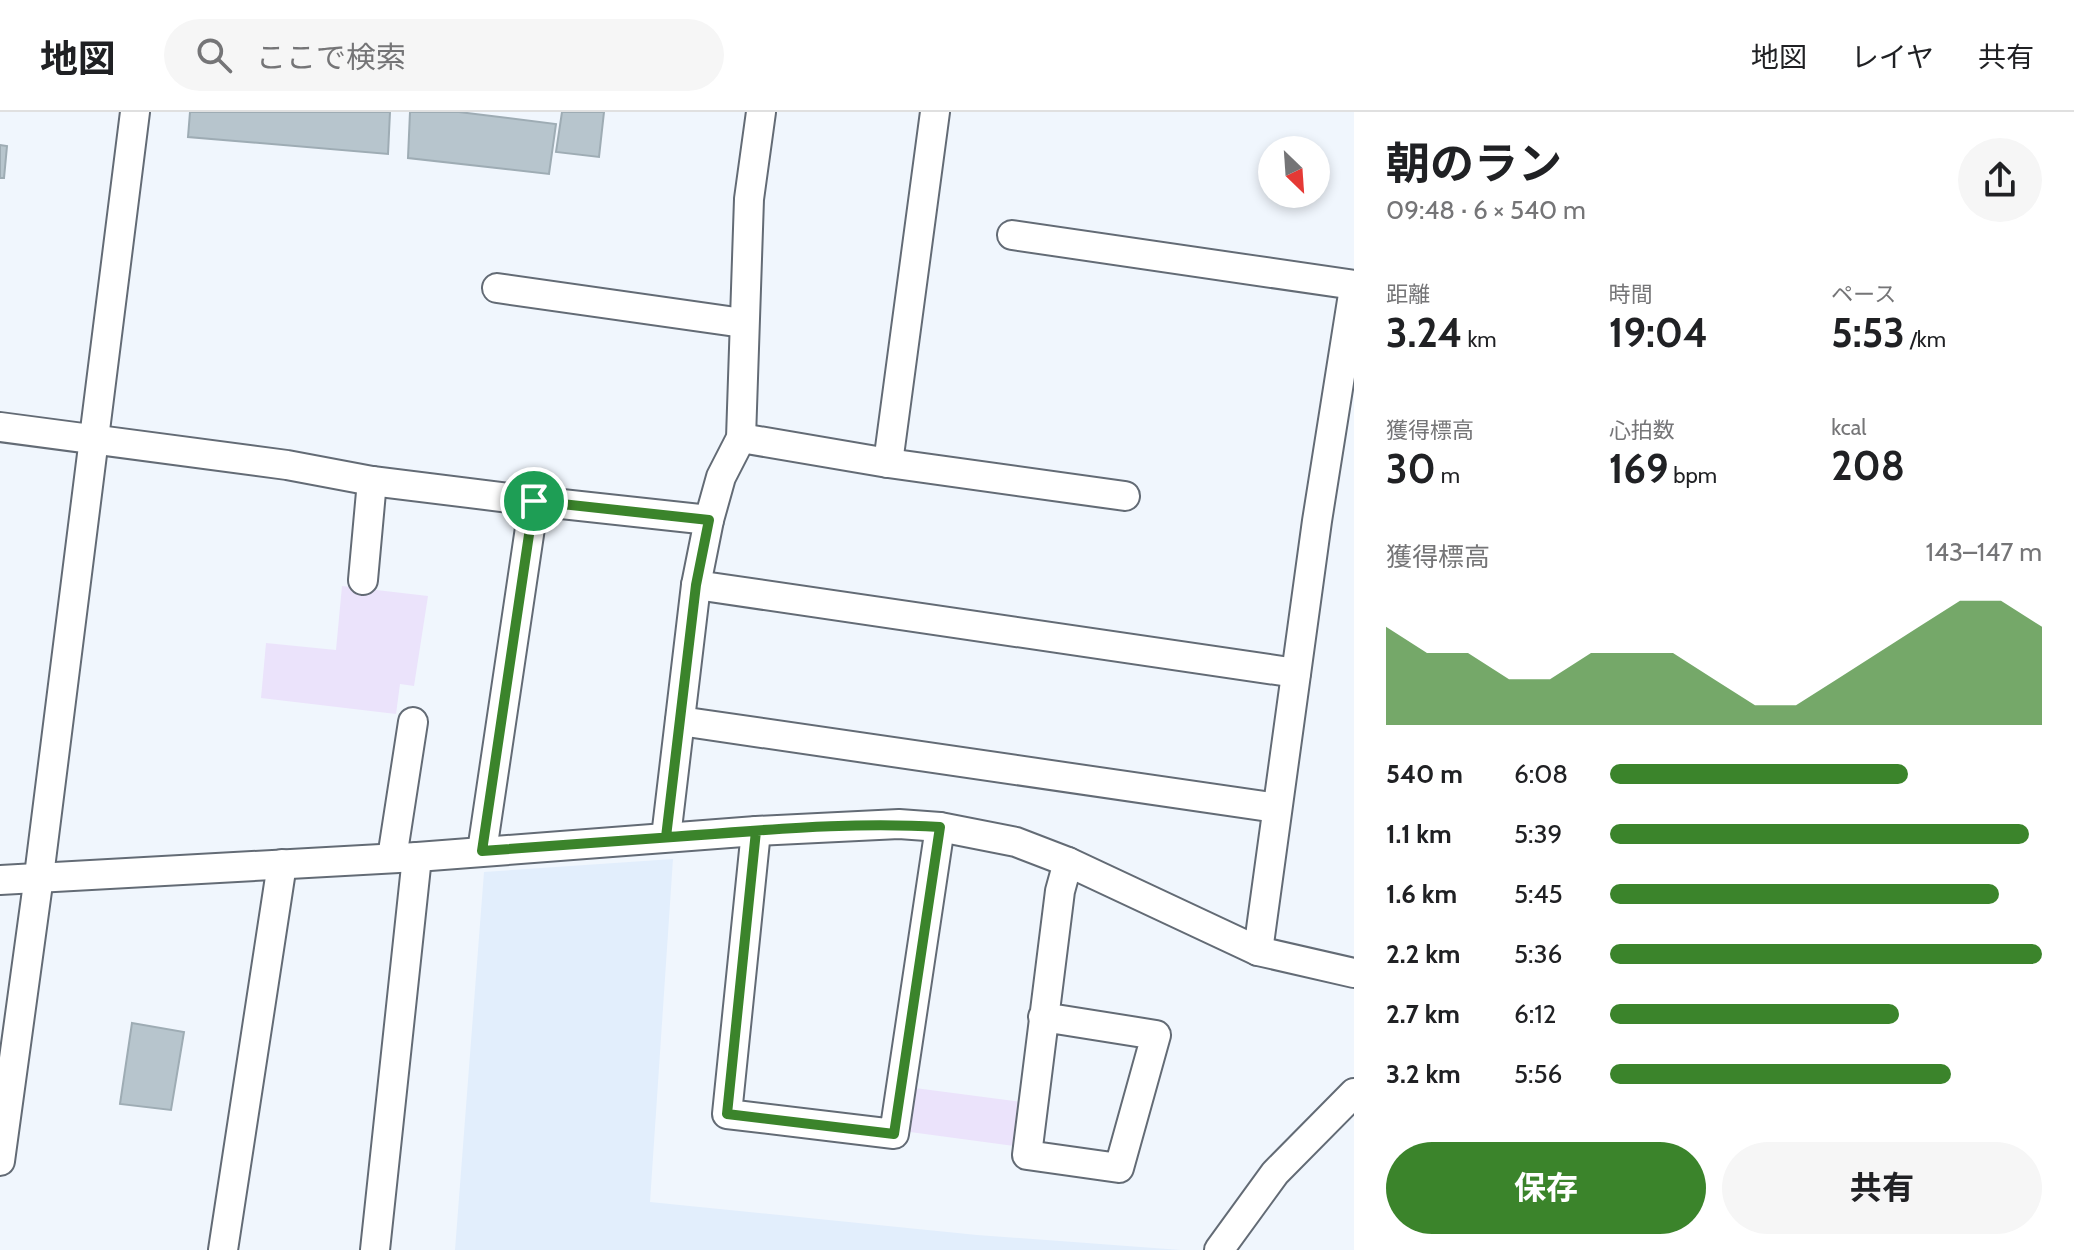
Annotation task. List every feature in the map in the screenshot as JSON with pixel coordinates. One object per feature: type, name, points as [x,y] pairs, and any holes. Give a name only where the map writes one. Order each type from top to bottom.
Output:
[{"type":"street","points":[[0,1161],[135,112]]},
{"type":"street","points":[[666,837],[696,585],[721,477],[741,438],[749,199],[761,112]]},
{"type":"street","points":[[888,463],[935,112]]},
{"type":"street","points":[[1012,235],[1354,286],[1317,521],[1258,951]]},
{"type":"street","points":[[497,288],[743,323]]},
{"type":"street","points":[[0,427],[287,465],[372,481],[709,520]]},
{"type":"street","points":[[741,438],[888,463],[1125,496]]},
{"type":"street","points":[[363,580],[372,481]]},
{"type":"street","points":[[482,851],[534,501]]},
{"type":"street","points":[[696,585],[1296,673]]},
{"type":"street","points":[[680,721],[1277,808]]},
{"type":"street","points":[[375,1250],[413,722]]},
{"type":"street","points":[[0,880],[899,824],[940,827],[1016,842],[1068,862],[1258,951],[1354,973]]},
{"type":"street","points":[[756,831],[727,1114],[894,1134],[940,827]]},
{"type":"street","points":[[1043,1017],[1156,1035],[1119,1168],[1027,1155],[1043,1017],[1060,891],[1068,862]]},
{"type":"street","points":[[223,1250],[282,864]]},
{"type":"street","points":[[1219,1250],[1275,1173],[1354,1093]]},
{"type":"shaded area","points":[[342,586],[428,596],[414,686],[400,684],[396,714],[261,698],[266,643],[336,650]]},
{"type":"shaded area","points":[[673,859],[650,1202],[977,1235],[1181,1250],[455,1250],[484,872]]},
{"type":"shaded area","points":[[915,1088],[1022,1102],[1014,1146],[910,1132]]},
{"type":"building","points":[[190,112],[390,112],[388,154],[188,137]]},
{"type":"building","points":[[410,112],[459,112],[556,124],[549,174],[408,158]]},
{"type":"building","points":[[562,112],[604,112],[599,157],[556,152]]},
{"type":"building","points":[[0,145],[7,146],[4,178],[0,178]]},
{"type":"building","points":[[132,1023],[184,1032],[171,1110],[120,1104]]},
{"type":"route","points":[[534,501],[482,851],[756,831],[727,1114],[894,1134],[940,827],[899,824],[756,831],[666,837],[696,585],[709,520],[534,501]]}]
